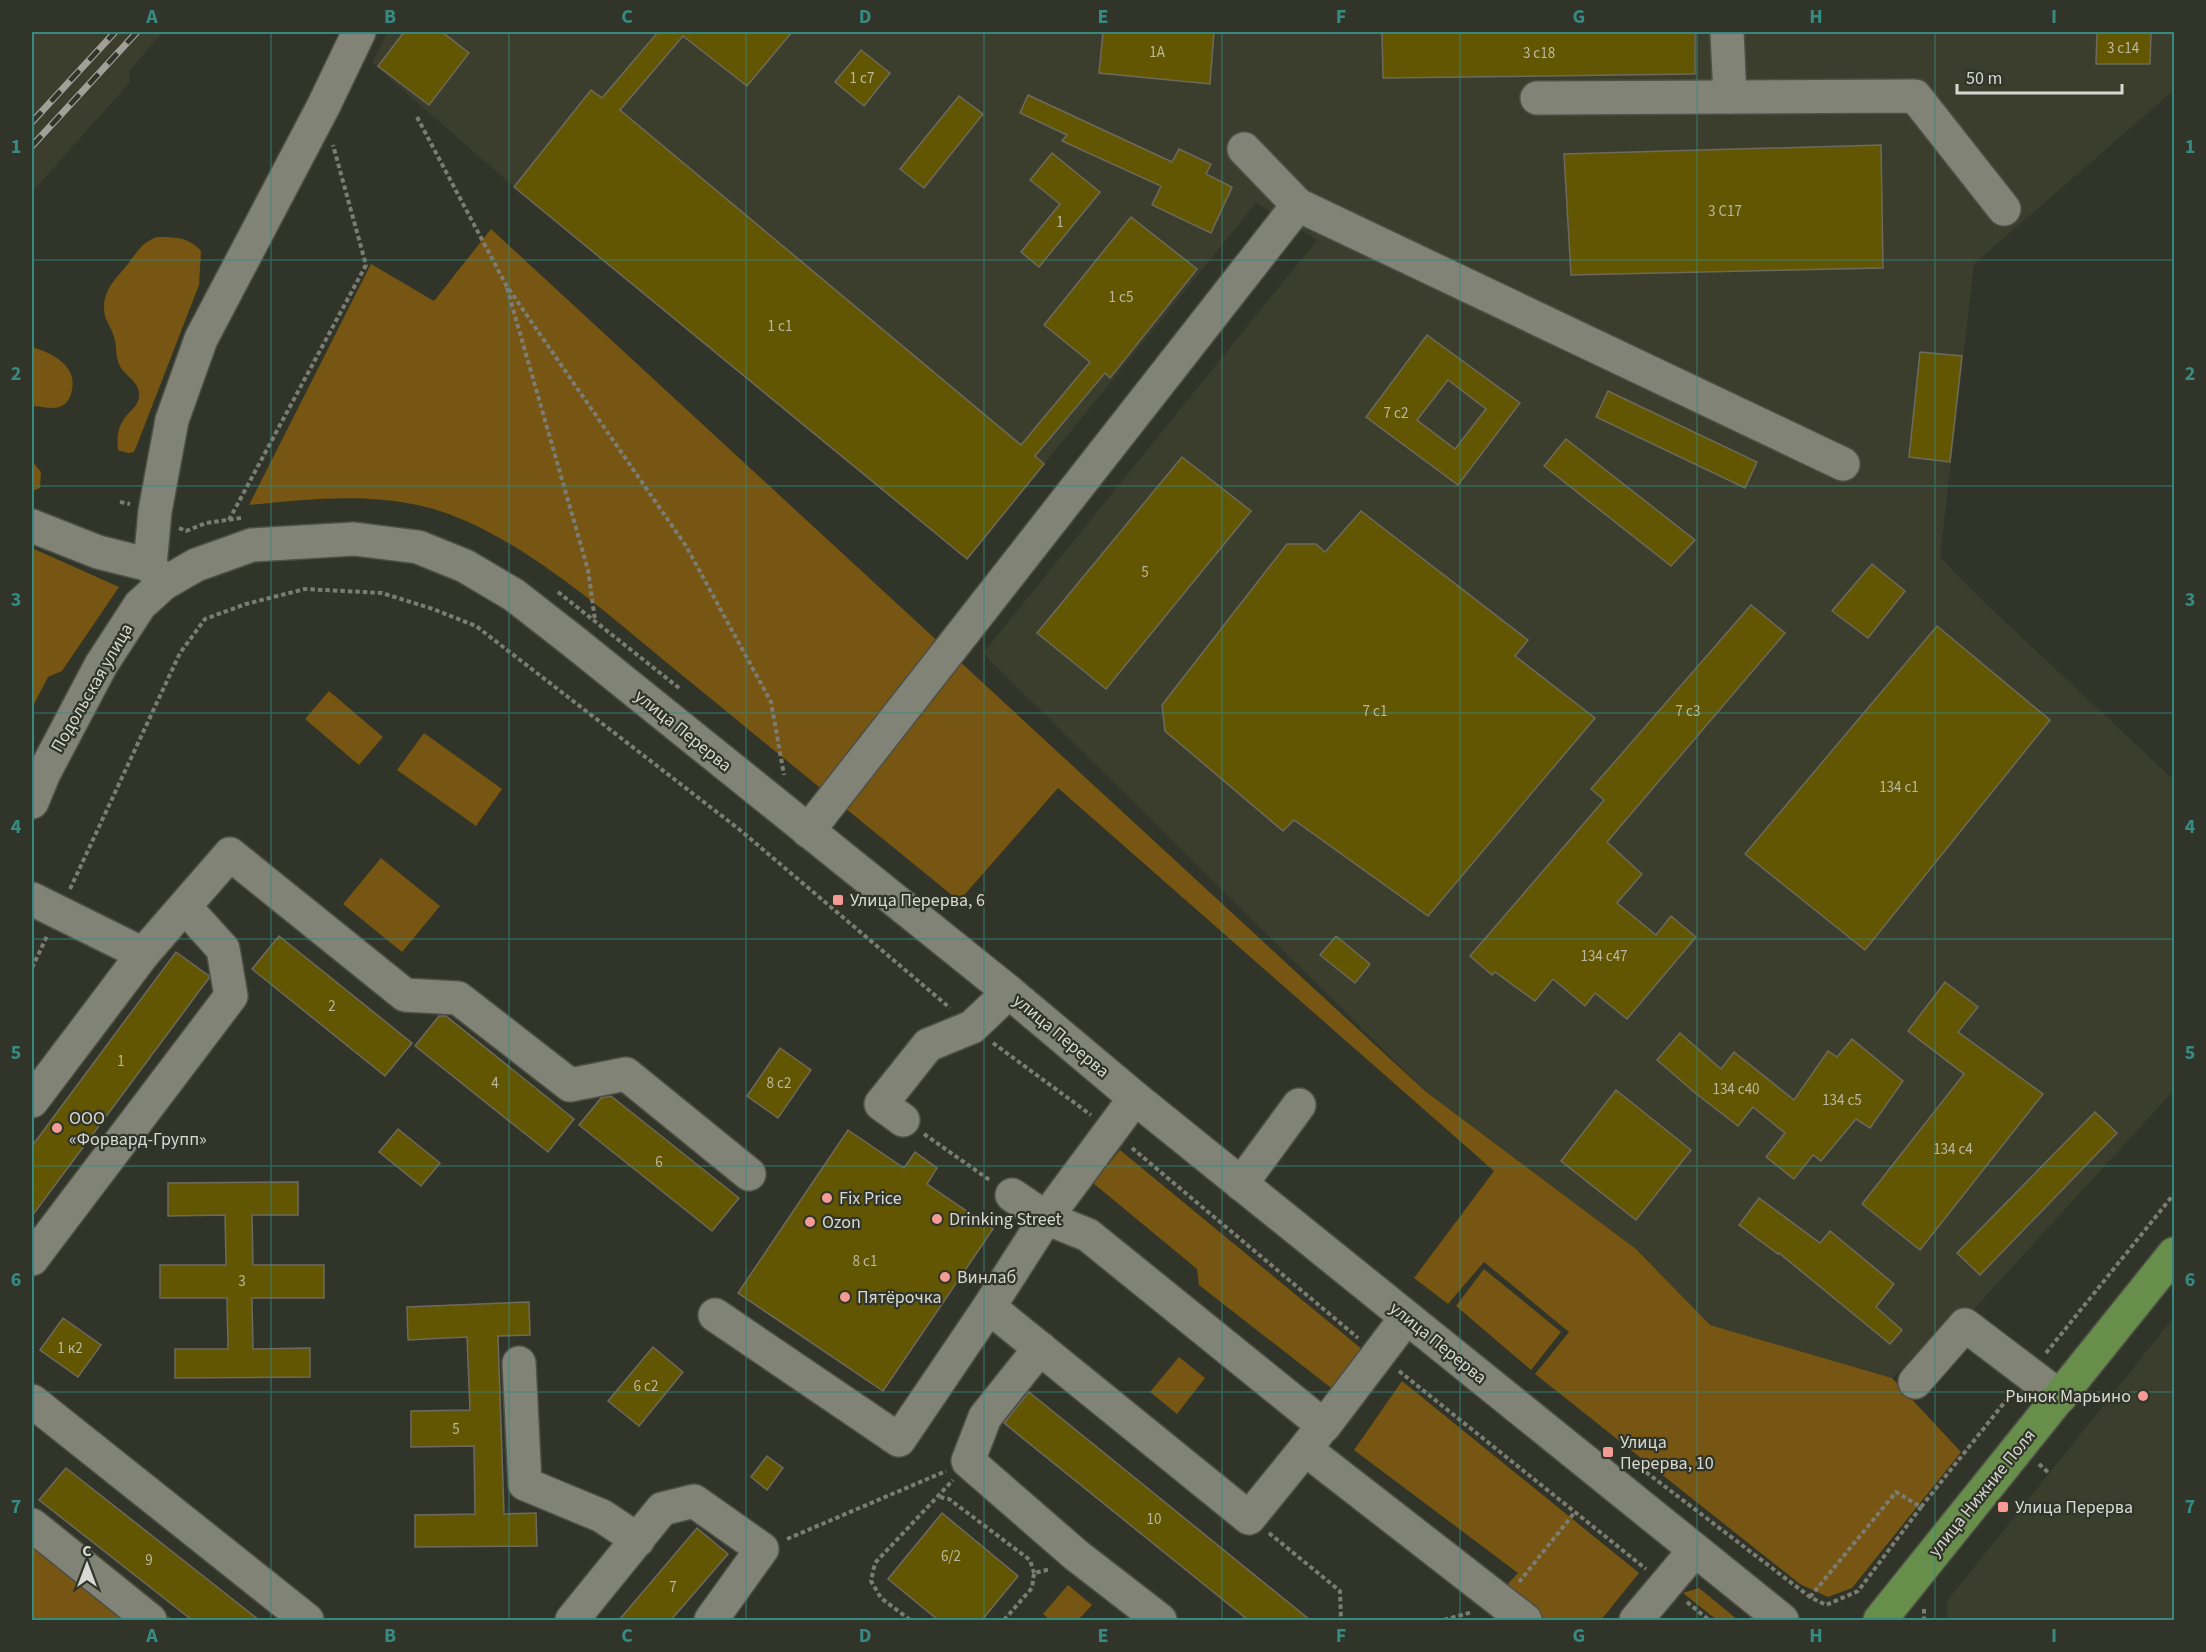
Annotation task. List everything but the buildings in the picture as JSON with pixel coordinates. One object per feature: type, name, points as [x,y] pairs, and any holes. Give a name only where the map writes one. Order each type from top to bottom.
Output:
[{"type":"main road","name":"улица Нижние Поля","points":[[1880,1620],[2175,1254]]},
{"type":"street","points":[[32,525],[156,575],[155,510],[172,420],[201,339],[322,107],[358,32]]},
{"type":"street","points":[[1727,32],[1730,97]]},
{"type":"street","points":[[1537,98],[1915,96],[2004,209]]},
{"type":"street","points":[[1244,149],[1298,205],[1843,464]]},
{"type":"street","points":[[808,831],[1298,205]]},
{"type":"street","name":"улица Перерва","points":[[301,541],[354,539],[418,547],[465,566],[514,595],[1009,992],[1135,1098],[1782,1620]]},
{"type":"street","name":"Подольская улица","points":[[32,802],[44,773],[101,665],[141,606],[156,575],[196,565],[252,545],[301,541]]},
{"type":"street","points":[[32,1101],[142,954],[230,854],[405,995],[458,998],[570,1085],[626,1074],[748,1174]]},
{"type":"street","points":[[45,906],[142,954]]},
{"type":"street","points":[[32,1259],[231,996],[223,949],[185,907]]},
{"type":"street","points":[[903,1120],[881,1104],[928,1045],[972,1027],[1009,992]]},
{"type":"street","points":[[715,1315],[899,1440],[1046,1218],[1135,1098]]},
{"type":"street","points":[[1241,1184],[1299,1105]]},
{"type":"street","points":[[1012,1195],[1046,1218],[1088,1235],[1314,1437],[1500,1612]]},
{"type":"street","points":[[988,1307],[1250,1518],[1406,1318]]},
{"type":"street","points":[[1915,1382],[1965,1325],[2060,1397]]},
{"type":"street","points":[[1040,1348],[985,1418],[968,1461],[1076,1555],[1160,1620]]},
{"type":"street","points":[[519,1363],[525,1484],[602,1516],[638,1540]]},
{"type":"street","points":[[35,1411],[307,1620]]},
{"type":"street","points":[[572,1620],[662,1509],[694,1501],[762,1549],[711,1620]]},
{"type":"street","points":[[32,1525],[150,1620]]},
{"type":"street","points":[[1636,1620],[1694,1551]]},
{"type":"path","points":[[228,520],[366,265],[322,107]]},
{"type":"path","points":[[417,117],[506,285],[686,546],[771,702],[784,775]]},
{"type":"path","points":[[506,285],[588,570],[595,620]]},
{"type":"path","points":[[32,968],[45,906],[96,838],[180,653],[205,620],[246,604],[305,589],[382,593],[433,609],[476,626],[740,830],[972,1027],[1112,1131],[1379,1355],[1709,1620]]},
{"type":"path","points":[[903,1120],[1012,1195]]},
{"type":"path","points":[[1626,1456],[1810,1597],[1826,1605],[1858,1591],[1921,1507],[2175,1194]]},
{"type":"path","points":[[910,1620],[881,1598],[871,1581],[875,1563],[929,1504],[939,1497],[968,1461]]},
{"type":"path","points":[[762,1549],[968,1461]]},
{"type":"path","points":[[1810,1597],[1896,1492],[1921,1507]]},
{"type":"path","points":[[939,1497],[949,1499],[1029,1560],[1034,1573],[1032,1588],[1004,1620]]},
{"type":"path","points":[[1444,1620],[1500,1612],[1575,1512]]},
{"type":"path","points":[[1250,1518],[1340,1591],[1341,1620]]},
{"type":"path","points":[[1034,1573],[1069,1565],[1076,1555]]},
{"type":"shaded area","points":[[32,32],[163,32],[129,71],[130,82],[32,192]]},
{"type":"shaded area","points":[[387,32],[2174,32],[2174,90],[1974,264],[1940,557],[1983,601],[2174,780],[2174,1090],[1974,1309],[1892,1378],[1710,1325],[1636,1249],[1425,1091],[983,653],[1317,240],[1256,203],[967,559],[514,187],[372,63]]},
{"type":"shaded area","points":[[491,229],[1425,1091],[1636,1249],[1710,1325],[1892,1378],[1961,1452],[1852,1588],[1828,1597],[1800,1584],[1535,1374],[1569,1332],[1484,1262],[1448,1304],[1414,1278],[1494,1171],[1058,788],[959,901],[598,606],[532,558],[498,537],[464,520],[430,508],[385,500],[340,498],[249,505],[371,264],[434,301]]},
{"type":"shaded area","points":[[157,237],[187,240],[201,251],[199,285],[137,445],[134,452],[128,453],[118,450],[118,434],[124,419],[136,405],[139,393],[136,385],[119,364],[115,340],[105,316],[105,300],[114,281],[137,252],[147,242]]},
{"type":"shaded area","points":[[32,347],[56,357],[68,369],[73,384],[71,394],[65,404],[52,408],[32,406]]},
{"type":"shaded area","points":[[32,461],[41,472],[40,488],[33,491]]},
{"type":"shaded area","points":[[32,548],[119,587],[62,671],[48,677],[32,708]]},
{"type":"shaded area","points":[[329,691],[383,737],[359,765],[305,719]]},
{"type":"shaded area","points":[[424,733],[502,789],[476,826],[397,770]]},
{"type":"shaded area","points":[[381,858],[440,906],[402,952],[343,904]]},
{"type":"shaded area","points":[[1120,1150],[1363,1350],[1335,1391],[1199,1285],[1197,1269],[1093,1183]]},
{"type":"shaded area","points":[[1484,1269],[1561,1332],[1531,1370],[1456,1306]]},
{"type":"shaded area","name":"Рынок Марьино","points":[[2174,1317],[2174,1620],[1947,1620],[1947,1601]]},
{"type":"shaded area","points":[[1179,1357],[1205,1378],[1177,1414],[1150,1392]]},
{"type":"shaded area","points":[[1402,1381],[1639,1573],[1601,1620],[1542,1620],[1502,1590],[1518,1573],[1354,1450]]},
{"type":"shaded area","points":[[32,1510],[173,1620],[32,1620]]},
{"type":"shaded area","points":[[1068,1585],[1092,1605],[1078,1620],[1050,1620],[1043,1614]]},
{"type":"shaded area","points":[[1699,1588],[1738,1620],[1717,1620],[1683,1593]]},
{"type":"railway","points":[[32,122],[115,32]]},
{"type":"railway","points":[[32,146],[137,32]]},
{"type":"place","name":"Улица Перерва, 6","points":[[838,900]]},
{"type":"place","name":"ООО «Форвард-Групп»","points":[[57,1128]]},
{"type":"place","name":"Fix Price","points":[[827,1198]]},
{"type":"place","name":"Drinking Street","points":[[937,1219]]},
{"type":"place","name":"Ozon","points":[[810,1222]]},
{"type":"place","name":"Винлаб","points":[[945,1277]]},
{"type":"place","name":"Пятёрочка","points":[[845,1297]]},
{"type":"place","name":"Рынок Марьино","points":[[2143,1396]]},
{"type":"place","name":"Улица Перерва, 10","points":[[1608,1452]]},
{"type":"place","name":"Улица Перерва","points":[[2003,1507]]}]
